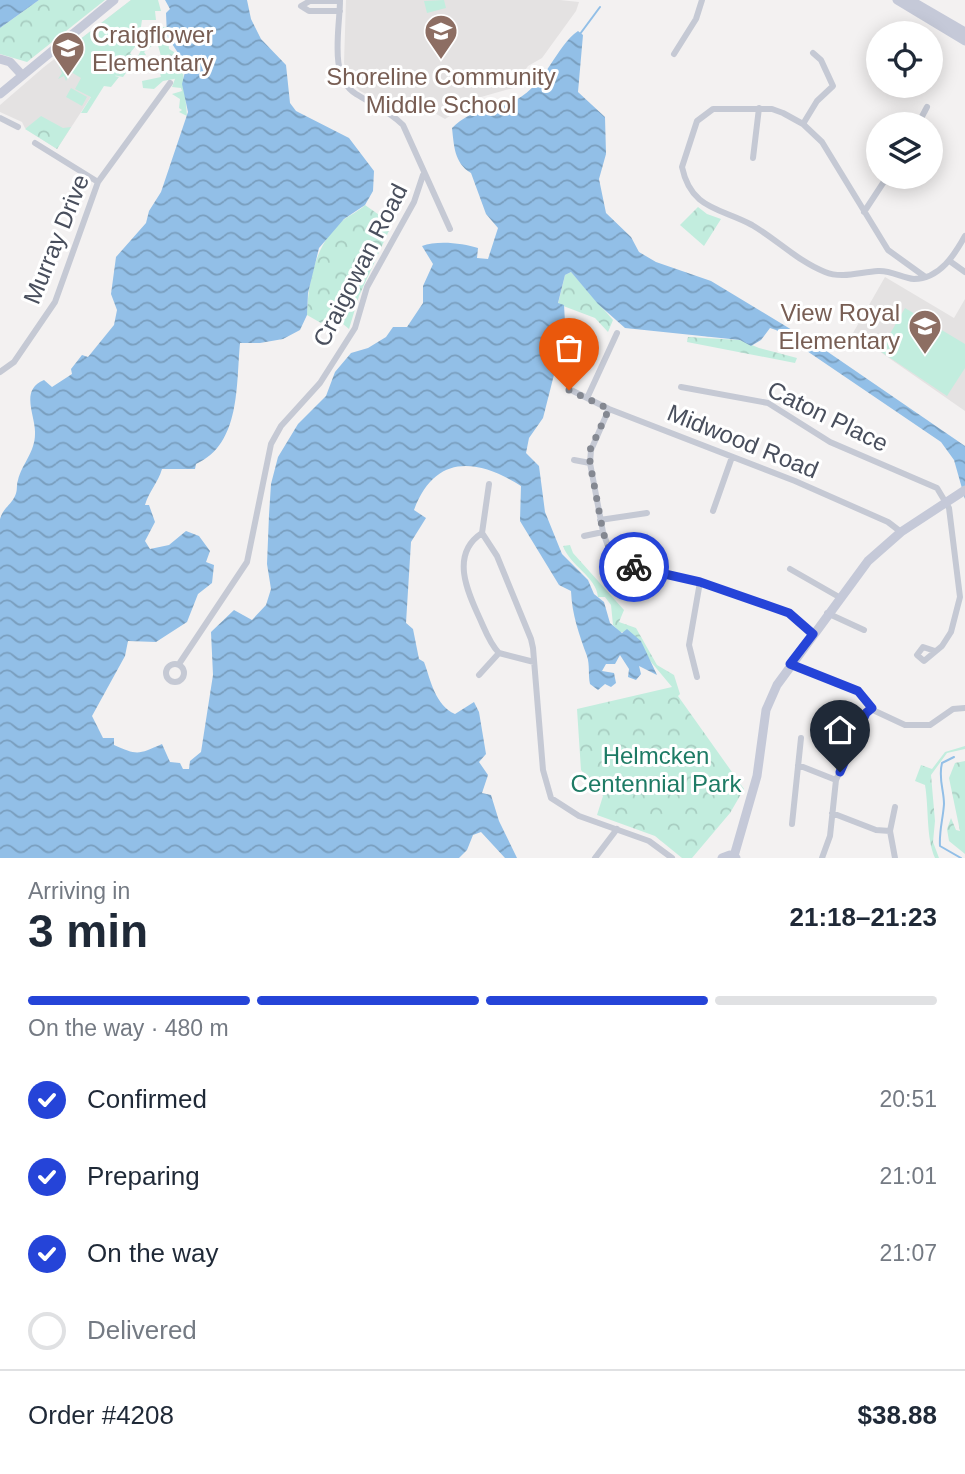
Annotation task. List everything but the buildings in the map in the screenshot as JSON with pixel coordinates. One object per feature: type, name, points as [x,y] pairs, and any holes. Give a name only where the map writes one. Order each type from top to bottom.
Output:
[{"type":"main road","points":[[0,94],[114,0]]},
{"type":"main road","points":[[25,73],[33,71],[121,0]]},
{"type":"main road","points":[[897,0],[965,41]]},
{"type":"main road","points":[[910,0],[965,32]]},
{"type":"main road","points":[[0,59],[10,62],[25,73]]},
{"type":"main road","points":[[727,857],[740,834],[757,776],[766,710],[790,664],[868,561],[901,533],[962,492]]},
{"type":"street","points":[[674,54],[696,19],[702,0]]},
{"type":"street","points":[[340,11],[305,11],[301,6],[310,1],[340,1],[340,11],[339,66],[346,85],[402,125],[450,229]]},
{"type":"street","points":[[803,124],[817,101],[833,86],[821,60],[813,53]]},
{"type":"street","name":"Murray Drive","points":[[0,372],[20,355],[55,302],[98,182],[170,83]]},
{"type":"street","points":[[924,112],[927,107]]},
{"type":"street","points":[[753,158],[759,108]]},
{"type":"street","points":[[925,276],[893,256],[822,142],[803,124],[783,113],[759,108],[713,109],[697,121],[682,167],[698,198],[711,209],[750,224],[824,272],[839,276],[878,271],[914,279],[925,276],[950,262],[965,236]]},
{"type":"street","points":[[0,118],[18,127]]},
{"type":"street","points":[[35,143],[98,182]]},
{"type":"street","name":"Craigowan Road","points":[[178,664],[247,562],[271,444],[281,426],[320,383],[355,328],[367,287],[414,202],[423,175]]},
{"type":"street","points":[[864,212],[879,189]]},
{"type":"street","points":[[950,262],[965,272]]},
{"type":"street","points":[[588,396],[617,333]]},
{"type":"street","name":"Caton Place","points":[[681,387],[768,403],[830,442],[937,488],[947,502]]},
{"type":"street","name":"Midwood Road","points":[[569,390],[588,396],[609,409],[888,522],[901,533]]},
{"type":"street","points":[[609,409],[590,450],[600,520],[609,549],[623,562],[638,569],[700,582],[789,613],[813,634]]},
{"type":"street","points":[[713,510],[732,457]]},
{"type":"street","points":[[574,460],[590,463]]},
{"type":"street","points":[[489,484],[482,533],[497,555],[529,633],[543,770],[551,798],[579,816],[649,841],[672,858]]},
{"type":"street","points":[[935,651],[942,646],[951,632],[960,597],[947,502]]},
{"type":"street","points":[[600,520],[647,513]]},
{"type":"street","points":[[584,536],[603,532]]},
{"type":"street","points":[[482,533],[470,541],[464,559],[464,575],[485,630],[499,653],[534,662]]},
{"type":"street","points":[[790,569],[839,597]]},
{"type":"street","points":[[697,677],[689,645],[700,582]]},
{"type":"street","points":[[827,613],[864,630]]},
{"type":"street","points":[[479,675],[499,653]]},
{"type":"street","points":[[790,664],[858,691],[872,708],[883,716],[913,727],[930,725],[953,709],[965,708]]},
{"type":"street","points":[[822,858],[830,835],[836,780],[866,713],[872,708]]},
{"type":"street","points":[[792,824],[801,738]]},
{"type":"street","points":[[798,765],[836,780]]},
{"type":"street","points":[[895,807],[890,831],[895,858]]},
{"type":"street","points":[[832,813],[876,830],[890,831]]},
{"type":"street","points":[[595,858],[617,829]]},
{"type":"shaded area","name":"Craigflower Elementary","points":[[131,0],[154,0],[57,149],[25,128],[22,122],[0,112],[0,105],[44,67]]},
{"type":"shaded area","name":"Shoreline Community Middle School","points":[[346,0],[579,2],[576,11],[542,58],[528,66],[513,88],[481,97],[445,119],[417,103],[409,116],[360,91],[351,82],[344,63]]},
{"type":"shaded area","name":"View Royal Elementary","points":[[885,277],[954,318],[965,299],[965,411],[853,333]]},
{"type":"green space","points":[[39,0],[105,0],[27,62],[0,54],[0,28]]},
{"type":"green space","points":[[131,0],[158,0],[161,11],[155,11],[156,20],[142,20],[139,39],[115,76],[119,77],[111,87],[104,86],[87,113],[81,113],[91,97],[75,89],[81,78],[71,72],[66,81],[64,76],[58,79],[62,73],[59,66],[67,68],[61,54]]},
{"type":"green space","points":[[444,0],[446,8],[427,13],[424,1]]},
{"type":"green space","points":[[163,27],[167,27],[169,49],[179,55],[177,61],[182,60],[187,116],[179,112],[182,110],[179,108],[180,99],[172,94],[182,91],[181,88],[172,87],[179,68],[176,68],[172,54],[161,56],[157,42],[144,52],[146,55],[138,56],[148,37],[154,37],[159,44],[159,32]]},
{"type":"green space","points":[[137,29],[139,42],[130,53],[135,60],[123,77],[107,74]]},
{"type":"green space","points":[[172,54],[176,68],[179,68],[179,78],[163,81],[154,89],[143,88],[142,81],[161,77],[158,66],[165,62],[164,56]]},
{"type":"green space","points":[[71,88],[87,97],[82,106],[66,97]]},
{"type":"green space","points":[[41,116],[63,128],[71,127],[57,149],[25,129]]},
{"type":"green space","points":[[365,205],[392,224],[359,296],[349,329],[331,314],[321,323],[307,315],[315,264],[333,230]]},
{"type":"green space","points":[[698,207],[721,219],[704,246],[680,225]]},
{"type":"green space","points":[[571,272],[613,320],[608,332],[595,318],[558,304],[565,275]]},
{"type":"green space","points":[[905,308],[965,344],[965,368],[947,396],[880,351]]},
{"type":"green space","points":[[688,337],[740,340],[797,358],[795,363],[687,342]]},
{"type":"green space","name":"Helmcken Centennial Park","points":[[570,545],[573,553],[624,610],[619,622],[636,628],[657,665],[674,675],[680,694],[678,696],[744,789],[730,813],[692,858],[682,858],[655,836],[597,815],[603,796],[581,770],[577,709],[672,687],[626,632],[620,632],[613,625],[611,605],[605,597],[598,597],[593,583],[566,553],[563,546]]},
{"type":"green space","points":[[965,746],[965,749],[947,753],[931,775],[935,821],[933,842],[939,858],[935,858],[929,832],[925,785],[915,781],[921,765],[932,769],[945,752]]},
{"type":"green space","points":[[965,761],[965,854],[949,841],[947,829],[951,818],[956,830],[960,831],[949,778],[955,763]]},
{"type":"water","points":[[0,0],[39,0],[0,28]]},
{"type":"water","points":[[165,0],[247,0],[251,19],[261,39],[286,65],[290,103],[296,111],[349,138],[374,171],[373,191],[365,205],[344,219],[319,248],[308,293],[307,315],[300,330],[283,339],[240,343],[233,411],[229,428],[221,442],[211,455],[196,464],[195,469],[162,469],[149,495],[145,505],[149,505],[155,522],[145,541],[150,549],[169,545],[186,531],[199,536],[210,551],[206,562],[214,565],[212,583],[198,594],[187,622],[156,642],[128,641],[125,656],[92,716],[103,738],[114,738],[114,745],[138,752],[162,744],[170,762],[180,763],[183,769],[189,769],[190,761],[201,752],[213,675],[211,632],[234,610],[252,620],[266,605],[271,589],[267,564],[269,515],[271,484],[278,457],[298,424],[326,396],[335,372],[351,353],[368,348],[386,337],[393,327],[407,327],[423,303],[423,286],[433,264],[422,246],[442,243],[465,245],[478,248],[477,258],[488,259],[498,228],[486,214],[471,173],[458,159],[452,128],[469,115],[508,104],[527,93],[578,31],[583,35],[578,92],[605,117],[606,154],[599,179],[606,213],[631,237],[639,252],[656,262],[711,281],[825,350],[965,446],[965,499],[954,460],[941,442],[776,330],[770,328],[761,340],[751,346],[740,340],[625,328],[598,304],[571,272],[565,275],[558,303],[564,305],[568,327],[567,351],[557,363],[543,418],[529,438],[526,453],[539,466],[545,512],[562,554],[588,580],[594,594],[604,602],[610,623],[622,633],[627,629],[641,641],[657,675],[639,666],[641,674],[636,680],[628,677],[629,669],[620,655],[615,664],[606,664],[602,671],[614,673],[616,683],[611,687],[605,684],[598,690],[590,684],[588,659],[574,616],[571,591],[559,585],[520,521],[521,486],[505,477],[473,467],[445,470],[433,479],[414,510],[426,518],[411,542],[406,623],[413,629],[419,659],[424,662],[438,699],[455,714],[474,702],[479,712],[486,754],[479,762],[488,775],[482,793],[491,795],[499,821],[517,858],[505,858],[481,832],[473,835],[467,850],[459,858],[0,858],[0,519],[15,496],[17,482],[34,440],[35,427],[30,397],[32,390],[44,380],[52,387],[72,374],[71,369],[82,355],[88,357],[114,325],[117,310],[111,294],[116,257],[146,223],[149,211],[161,192],[188,112],[182,84],[185,72],[182,59],[167,36],[166,13],[170,9]]},
{"type":"waterway","points":[[580,34],[600,7]]},
{"type":"waterway","points":[[954,757],[942,763],[941,768],[944,804],[940,846],[961,858]]},
{"type":"way so far","points":[[569,390],[588,396],[609,409],[590,450],[590,463],[603,532],[609,549],[623,562],[634,567]]},
{"type":"place","name":"Shoreline Community Middle School","points":[[441,61]]},
{"type":"place","name":"Craigflower Elementary","points":[[68,78]]},
{"type":"place","name":"View Royal Elementary","points":[[925,356]]},
{"type":"route","points":[[634,567],[700,582],[789,613],[813,634],[790,664],[858,691],[872,708],[866,713],[840,772]]}]
